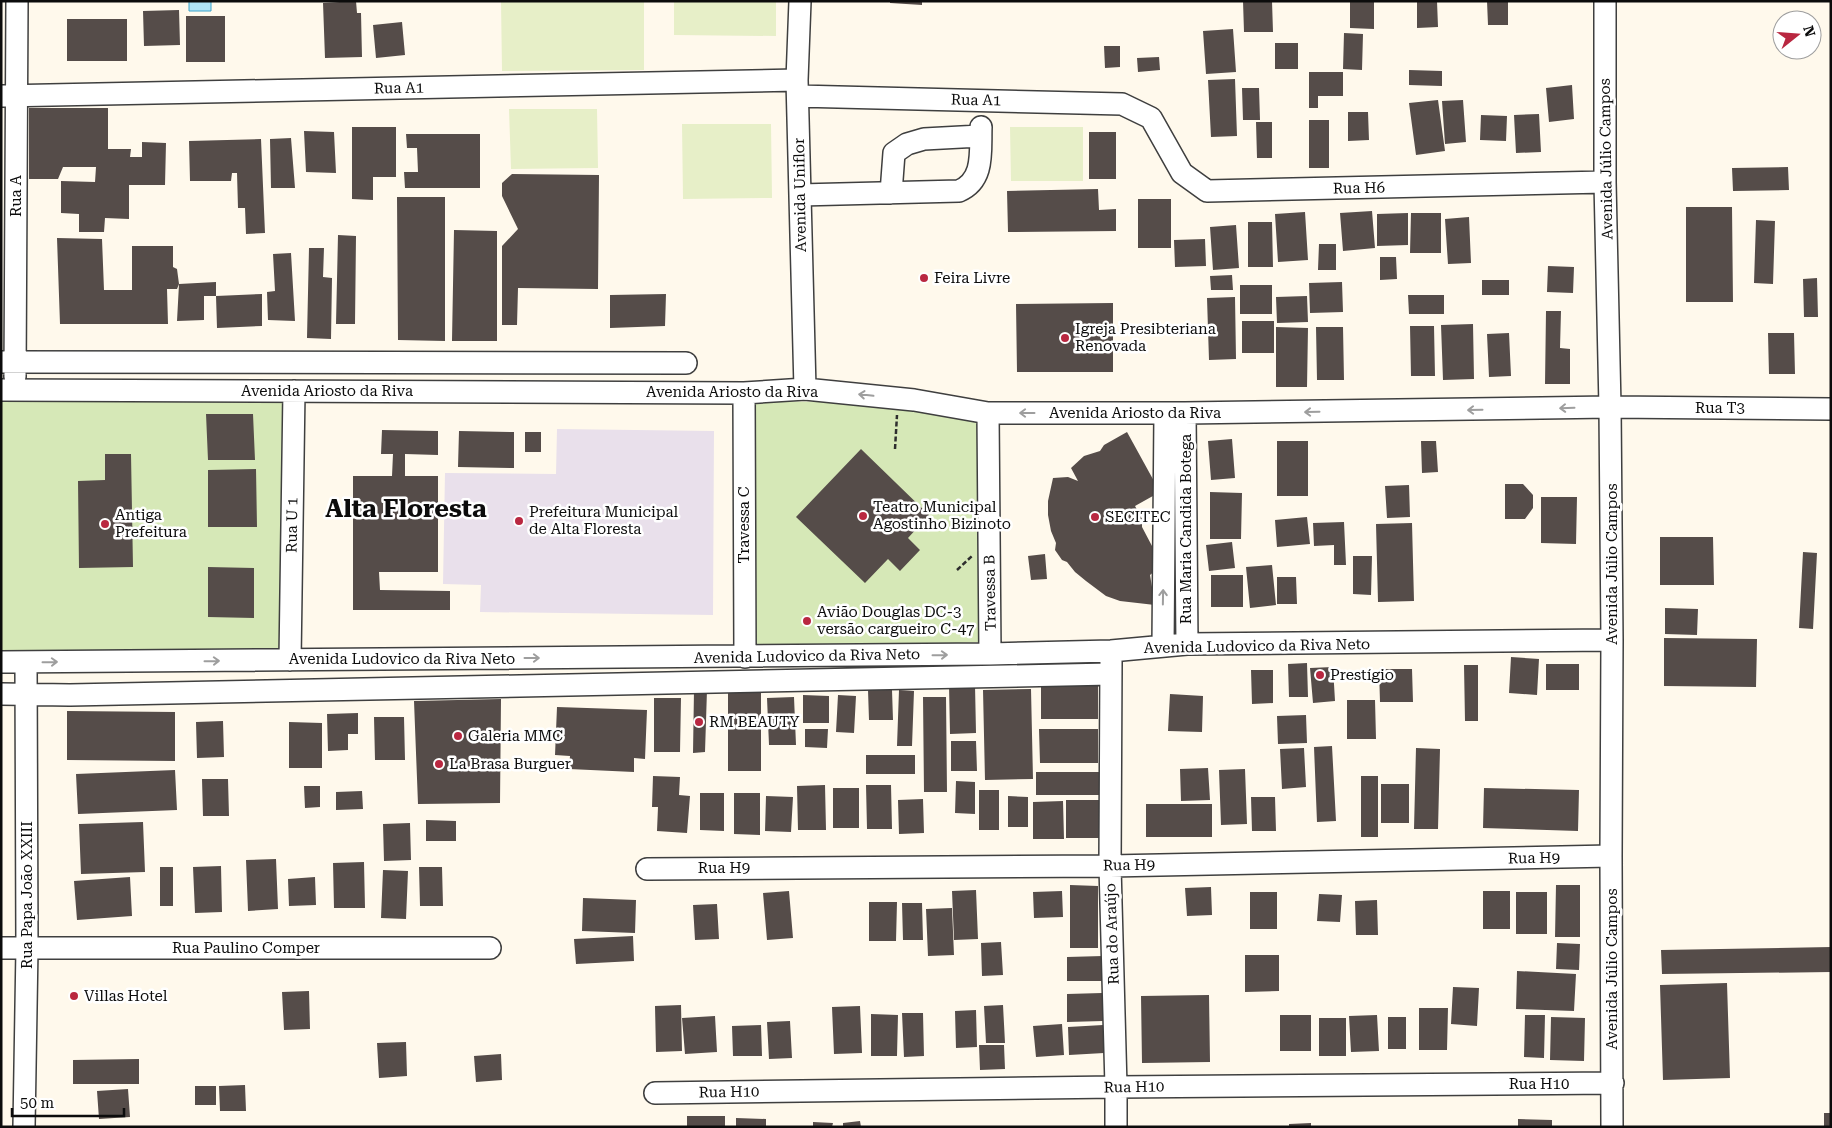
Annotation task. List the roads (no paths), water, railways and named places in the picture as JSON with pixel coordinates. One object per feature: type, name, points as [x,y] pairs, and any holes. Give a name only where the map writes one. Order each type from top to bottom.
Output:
[{"type":"street","name":"Rua A","points":[[8,390],[9,96],[17,1]]},
{"type":"street","name":"Avenida Uniflor","points":[[800,1],[798,88],[805,389]]},
{"type":"street","name":"Avenida Júlio Campos","points":[[1605,1],[1605,182],[1610,407],[1612,640],[1612,1127]]},
{"type":"street","name":"Rua A1","points":[[9,96],[798,88],[961,100],[1122,104],[1151,118]]},
{"type":"street","points":[[961,100],[965,114],[981,131]]},
{"type":"street","points":[[891,193],[894,153],[907,144],[924,139],[981,131],[996,117],[998,101]]},
{"type":"street","name":"Rua H6","points":[[1151,118],[1182,172],[1207,191],[1605,182]]},
{"type":"street","points":[[800,195],[959,191],[968,188],[974,181],[978,171],[981,131]]},
{"type":"street","points":[[8,362],[686,363]]},
{"type":"street","name":"Avenida Ariosto da Riva","points":[[8,390],[744,393],[805,389],[898,399],[988,413],[1175,413],[1610,407]]},
{"type":"street","name":"Rua U 1","points":[[290,660],[294,391]]},
{"type":"street","name":"Travessa C","points":[[744,393],[745,657]]},
{"type":"street","name":"Rua T3","points":[[1610,407],[1831,409]]},
{"type":"street","name":"Travessa B","points":[[988,413],[990,654]]},
{"type":"street","name":"Rua Maria Candida Botega","points":[[1163,646],[1164,516],[1175,413]]},
{"type":"street","name":"Rua Maria Candida Botega","points":[[1175,413],[1186,517],[1187,644]]},
{"type":"street","points":[[1164,516],[1186,517]]},
{"type":"street","name":"Avenida Ludovico da Riva Neto","points":[[1,662],[990,654],[1111,651],[1187,644],[1612,640]]},
{"type":"street","name":"Rua do Araújo","points":[[1111,651],[1110,866],[1116,1127]]},
{"type":"street","name":"Rua Papa João XXIII","points":[[24,1127],[27,948],[26,663]]},
{"type":"street","points":[[1,694],[90,695],[1111,674]]},
{"type":"street","name":"Rua H9","points":[[647,869],[1110,866],[1611,856]]},
{"type":"street","name":"Rua Paulino Comper","points":[[1,948],[490,948]]},
{"type":"street","name":"Rua H10","points":[[655,1093],[1613,1083]]},
{"type":"water","points":[[189,1],[211,1],[211,11],[189,11]]},
{"type":"place","name":"Feira Livre","points":[[924,278]]},
{"type":"place","name":"Igreja Presibteriana Renovada","points":[[1065,338]]},
{"type":"place","name":"Teatro Municipal Agostinho Bizinoto","points":[[863,516]]},
{"type":"place","name":"SECITEC","points":[[1095,517]]},
{"type":"place","name":"Prefeitura Municipal de Alta Floresta","points":[[519,521]]},
{"type":"place","name":"Antiga Prefeitura","points":[[105,524]]},
{"type":"place","name":"Avião Douglas DC-3 versão cargueiro C-47","points":[[807,621]]},
{"type":"place","name":"Prestígio","points":[[1320,675]]},
{"type":"place","name":"RM BEAUTY","points":[[699,722]]},
{"type":"place","name":"Galeria MMC","points":[[458,736]]},
{"type":"place","name":"La Brasa Burguer","points":[[439,764]]},
{"type":"place","name":"Villas Hotel","points":[[74,996]]},
{"type":"district","name":"Alta Floresta","points":[[406,508]]}]
